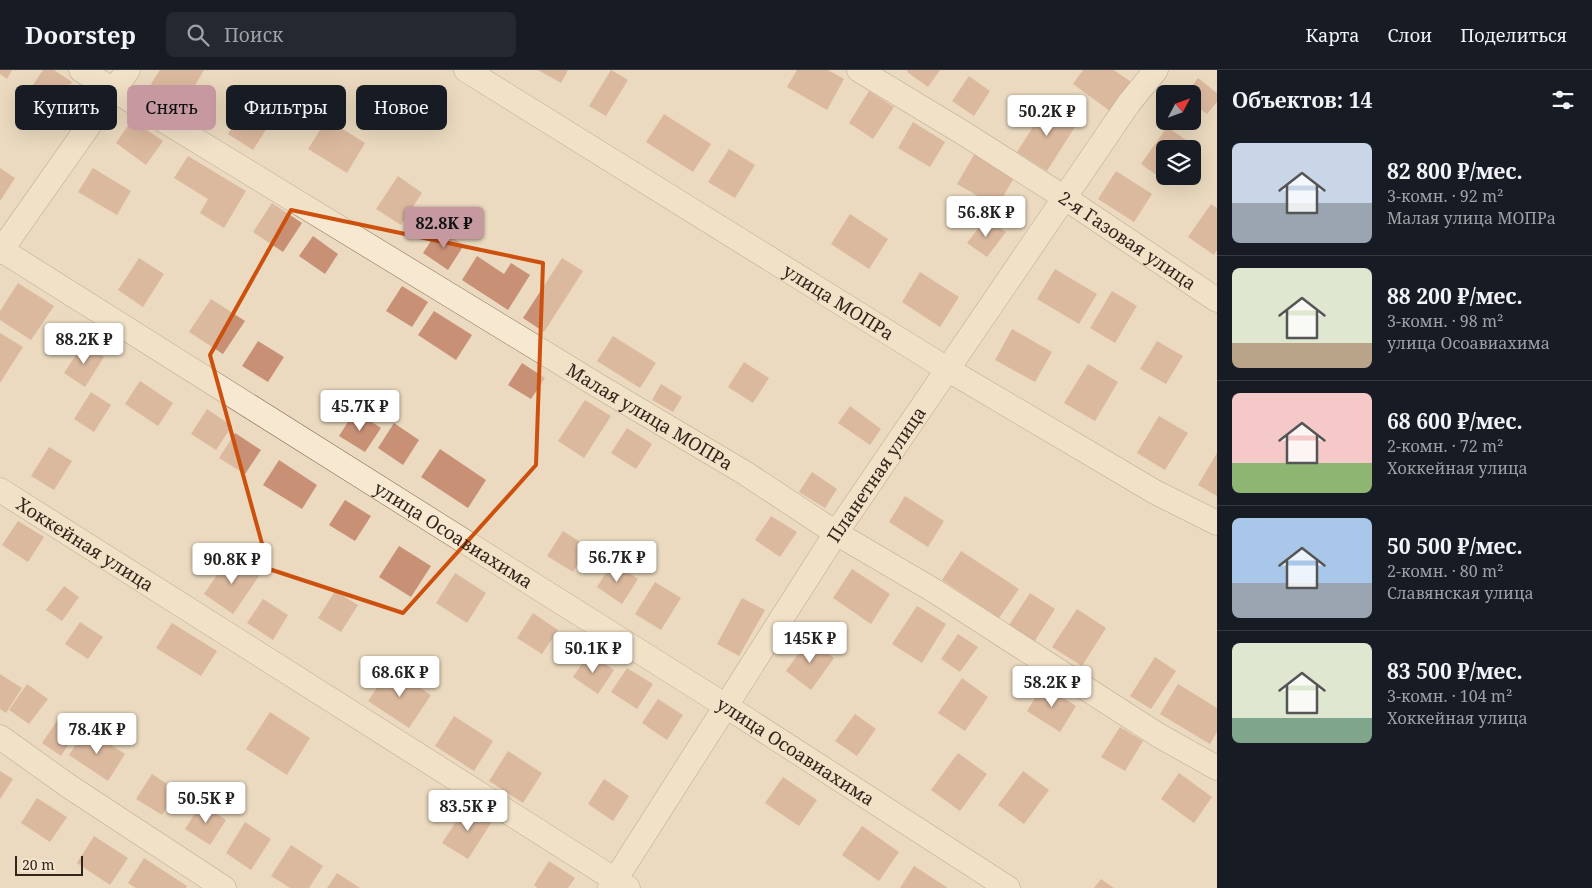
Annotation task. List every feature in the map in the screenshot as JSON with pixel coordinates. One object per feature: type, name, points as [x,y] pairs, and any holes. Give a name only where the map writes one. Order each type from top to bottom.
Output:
[{"type":"street","name":"Малая улица МОПРа","points":[[81,70],[105,85]]},
{"type":"street","points":[[117,86],[128,70]]},
{"type":"street","name":"улица МОПРа","points":[[466,70],[947,369],[1155,492],[1217,523]]},
{"type":"street","name":"2-я Газовая улица","points":[[859,70],[965,134],[1065,198],[1217,300]]},
{"type":"street","name":"Планетная улица","points":[[618,885],[726,706],[836,533],[1129,103],[1156,70]]},
{"type":"street","name":"Малая улица МОПРа","points":[[117,93],[745,473],[836,533],[933,590],[1158,735],[1217,768]]},
{"type":"street","points":[[1,250],[86,130]]},
{"type":"street","name":"улица Осоавиахима","points":[[1,250],[726,706],[1008,888]]},
{"type":"street","name":"Хоккейная улица","points":[[0,490],[618,885]]},
{"type":"street","points":[[0,737],[70,787],[224,888]]},
{"type":"highlighted area","points":[[291,210],[543,263],[536,465],[403,613],[269,569],[210,355]]},
{"type":"building","points":[[0,70],[12,70],[7,79],[0,74]]},
{"type":"building","points":[[43,70],[54,70],[72,82],[70,85],[33,85]]},
{"type":"building","points":[[160,70],[204,70],[195,85],[151,84]]},
{"type":"building","points":[[538,70],[568,70],[561,83]]},
{"type":"building","points":[[611,70],[628,80],[606,116],[589,106]]},
{"type":"building","points":[[797,70],[828,70],[844,79],[827,110],[787,87]]},
{"type":"building","points":[[908,70],[940,70],[928,87],[907,72]]},
{"type":"building","points":[[1083,70],[1114,70],[1131,82],[1110,111],[1073,84]]},
{"type":"building","points":[[969,76],[990,91],[974,116],[952,101]]},
{"type":"building","points":[[1198,78],[1217,93],[1217,102],[1207,114],[1201,110],[1201,85],[1193,85]]},
{"type":"building","points":[[869,91],[894,107],[873,139],[849,123]]},
{"type":"building","points":[[1048,103],[1078,122],[1047,171],[1017,152]]},
{"type":"building","points":[[664,114],[711,144],[693,172],[646,142]]},
{"type":"building","points":[[913,122],[945,142],[930,167],[898,148]]},
{"type":"building","points":[[127,127],[127,130],[147,130],[163,141],[146,165],[116,143]]},
{"type":"building","points":[[230,130],[266,130],[253,150],[228,134]]},
{"type":"building","points":[[320,130],[344,130],[365,143],[347,173],[308,149]]},
{"type":"building","points":[[1165,130],[1171,130],[1186,140],[1158,140]]},
{"type":"building","points":[[1156,143],[1156,175],[1141,164]]},
{"type":"building","points":[[729,149],[755,165],[735,198],[708,182]]},
{"type":"building","points":[[975,153],[1015,176],[997,207],[957,184]]},
{"type":"building","points":[[188,156],[246,191],[224,228],[200,213],[208,199],[174,178]]},
{"type":"building","points":[[0,168],[15,178],[0,201]]},
{"type":"building","points":[[93,168],[131,191],[117,215],[78,192]]},
{"type":"building","points":[[1116,171],[1152,194],[1134,222],[1098,199]]},
{"type":"building","points":[[398,176],[422,193],[401,225],[376,209]]},
{"type":"building","points":[[272,203],[302,223],[283,252],[253,232]]},
{"type":"building","points":[[1211,204],[1217,208],[1217,250],[1214,255],[1188,237]]},
{"type":"building","points":[[850,214],[888,239],[869,269],[831,244]]},
{"type":"building","points":[[986,218],[1006,232],[987,257],[967,243]]},
{"type":"building","points":[[439,229],[464,245],[448,270],[423,253]]},
{"type":"building","points":[[313,236],[338,254],[325,274],[299,256]]},
{"type":"building","points":[[477,256],[504,274],[511,263],[530,275],[508,310],[462,280]]},
{"type":"building","points":[[139,258],[164,274],[143,307],[118,290]]},
{"type":"building","points":[[562,258],[583,271],[544,332],[523,318]]},
{"type":"building","points":[[1055,269],[1097,294],[1079,324],[1037,299]]},
{"type":"building","points":[[920,272],[959,297],[940,327],[902,302]]},
{"type":"building","points":[[18,283],[54,306],[31,340],[0,320],[0,311]]},
{"type":"building","points":[[402,286],[428,302],[412,327],[386,311]]},
{"type":"building","points":[[1112,291],[1137,306],[1115,343],[1090,328]]},
{"type":"building","points":[[211,299],[245,321],[223,354],[189,332]]},
{"type":"building","points":[[434,311],[472,335],[456,360],[418,335]]},
{"type":"building","points":[[1012,329],[1052,352],[1035,382],[995,360]]},
{"type":"building","points":[[0,333],[23,347],[0,383]]},
{"type":"building","points":[[613,336],[656,363],[640,388],[597,361]]},
{"type":"building","points":[[258,341],[284,357],[268,382],[242,366]]},
{"type":"building","points":[[1157,341],[1183,356],[1166,384],[1140,369]]},
{"type":"building","points":[[83,344],[104,357],[85,387],[64,373]]},
{"type":"building","points":[[744,362],[769,378],[753,403],[728,387]]},
{"type":"building","points":[[522,363],[545,378],[531,399],[508,385]]},
{"type":"building","points":[[1088,364],[1118,382],[1095,421],[1064,403]]},
{"type":"building","points":[[140,381],[173,403],[158,426],[125,404]]},
{"type":"building","points":[[661,384],[682,397],[673,412],[652,400]]},
{"type":"building","points":[[91,392],[111,405],[94,432],[74,419]]},
{"type":"building","points":[[585,400],[611,416],[584,458],[558,441]]},
{"type":"building","points":[[850,406],[881,429],[870,445],[838,423]]},
{"type":"building","points":[[207,409],[232,426],[216,450],[191,434]]},
{"type":"building","points":[[355,411],[381,428],[365,452],[339,436]]},
{"type":"building","points":[[1159,416],[1188,433],[1165,470],[1137,453]]},
{"type":"building","points":[[394,423],[419,440],[403,465],[378,448]]},
{"type":"building","points":[[627,428],[652,444],[636,469],[611,453]]},
{"type":"building","points":[[235,433],[261,450],[245,474],[219,458]]},
{"type":"building","points":[[49,447],[72,461],[54,490],[31,476]]},
{"type":"building","points":[[440,449],[486,480],[468,508],[421,477]]},
{"type":"building","points":[[1217,453],[1217,496],[1198,485]]},
{"type":"building","points":[[279,460],[317,485],[302,509],[263,485]]},
{"type":"building","points":[[812,472],[837,489],[825,508],[799,492]]},
{"type":"building","points":[[905,496],[944,521],[928,547],[889,522]]},
{"type":"building","points":[[345,500],[371,516],[355,541],[329,525]]},
{"type":"building","points":[[771,516],[797,532],[780,557],[755,540]]},
{"type":"building","points":[[18,521],[44,537],[28,562],[2,545]]},
{"type":"building","points":[[563,531],[588,547],[573,572],[547,556]]},
{"type":"building","points":[[399,546],[431,566],[411,597],[379,577]]},
{"type":"building","points":[[961,551],[1019,589],[999,618],[942,580]]},
{"type":"building","points":[[230,556],[259,576],[233,614],[204,594]]},
{"type":"building","points":[[613,562],[638,579],[622,604],[597,587]]},
{"type":"building","points":[[852,569],[890,594],[871,624],[833,598]]},
{"type":"building","points":[[455,573],[486,593],[467,623],[436,603]]},
{"type":"building","points":[[655,582],[681,598],[661,630],[635,614]]},
{"type":"building","points":[[64,586],[79,597],[62,621],[46,610]]},
{"type":"building","points":[[335,591],[358,605],[341,632],[318,618]]},
{"type":"building","points":[[1030,593],[1055,609],[1034,642],[1009,625]]},
{"type":"building","points":[[742,598],[765,610],[739,656],[717,644]]},
{"type":"building","points":[[263,599],[288,615],[273,640],[247,623]]},
{"type":"building","points":[[917,606],[946,624],[922,663],[892,644]]},
{"type":"building","points":[[1077,609],[1106,628],[1082,666],[1052,647]]},
{"type":"building","points":[[533,613],[558,630],[542,654],[517,638]]},
{"type":"building","points":[[80,622],[103,637],[88,659],[65,644]]},
{"type":"building","points":[[172,623],[217,651],[201,676],[156,648]]},
{"type":"building","points":[[958,634],[978,647],[960,672],[941,659]]},
{"type":"building","points":[[809,639],[834,658],[811,690],[786,671]]},
{"type":"building","points":[[589,653],[614,670],[598,694],[573,677]]},
{"type":"building","points":[[1155,657],[1176,671],[1151,709],[1130,696]]},
{"type":"building","points":[[390,668],[431,695],[409,728],[368,701]]},
{"type":"building","points":[[627,668],[653,684],[637,709],[611,692]]},
{"type":"building","points":[[0,674],[22,688],[6,713],[0,709]]},
{"type":"building","points":[[962,678],[988,697],[965,731],[938,713]]},
{"type":"building","points":[[27,684],[48,699],[29,724],[9,710]]},
{"type":"building","points":[[1178,684],[1217,708],[1217,732],[1210,744],[1160,714]]},
{"type":"building","points":[[1043,685],[1076,706],[1060,732],[1027,711]]},
{"type":"building","points":[[658,699],[683,715],[667,740],[642,723]]},
{"type":"building","points":[[270,712],[310,738],[287,775],[246,749]]},
{"type":"building","points":[[855,714],[876,729],[857,756],[835,741]]},
{"type":"building","points":[[454,716],[493,741],[474,771],[435,746]]},
{"type":"building","points":[[59,718],[77,731],[61,756],[42,743]]},
{"type":"building","points":[[1120,727],[1143,741],[1125,771],[1101,757]]},
{"type":"building","points":[[86,729],[125,754],[108,781],[69,755]]},
{"type":"building","points":[[508,751],[542,773],[523,803],[489,781]]},
{"type":"building","points":[[958,753],[987,774],[960,811],[931,790]]},
{"type":"building","points":[[0,771],[13,779],[0,799]]},
{"type":"building","points":[[1023,771],[1049,790],[1024,824],[998,805]]},
{"type":"building","points":[[1179,773],[1212,797],[1194,823],[1161,799]]},
{"type":"building","points":[[152,774],[178,791],[162,815],[136,799]]},
{"type":"building","points":[[783,777],[817,800],[799,826],[765,803]]},
{"type":"building","points":[[604,779],[629,796],[613,821],[588,804]]},
{"type":"building","points":[[37,798],[67,817],[50,842],[21,823]]},
{"type":"building","points":[[201,804],[226,820],[210,845],[185,829]]},
{"type":"building","points":[[468,804],[493,820],[468,859],[442,843]]},
{"type":"building","points":[[245,822],[271,839],[251,870],[226,853]]},
{"type":"building","points":[[862,826],[899,852],[879,881],[842,855]]},
{"type":"building","points":[[94,836],[128,858],[110,885],[77,863]]},
{"type":"building","points":[[291,845],[323,866],[309,888],[290,888],[271,876]]},
{"type":"building","points":[[144,858],[187,886],[186,888],[136,888],[128,883]]},
{"type":"building","points":[[549,861],[575,878],[568,888],[537,888],[534,885]]},
{"type":"building","points":[[914,866],[948,888],[900,888]]},
{"type":"building","points":[[337,873],[360,888],[327,888]]},
{"type":"building","points":[[1101,879],[1114,888],[1094,888]]}]
